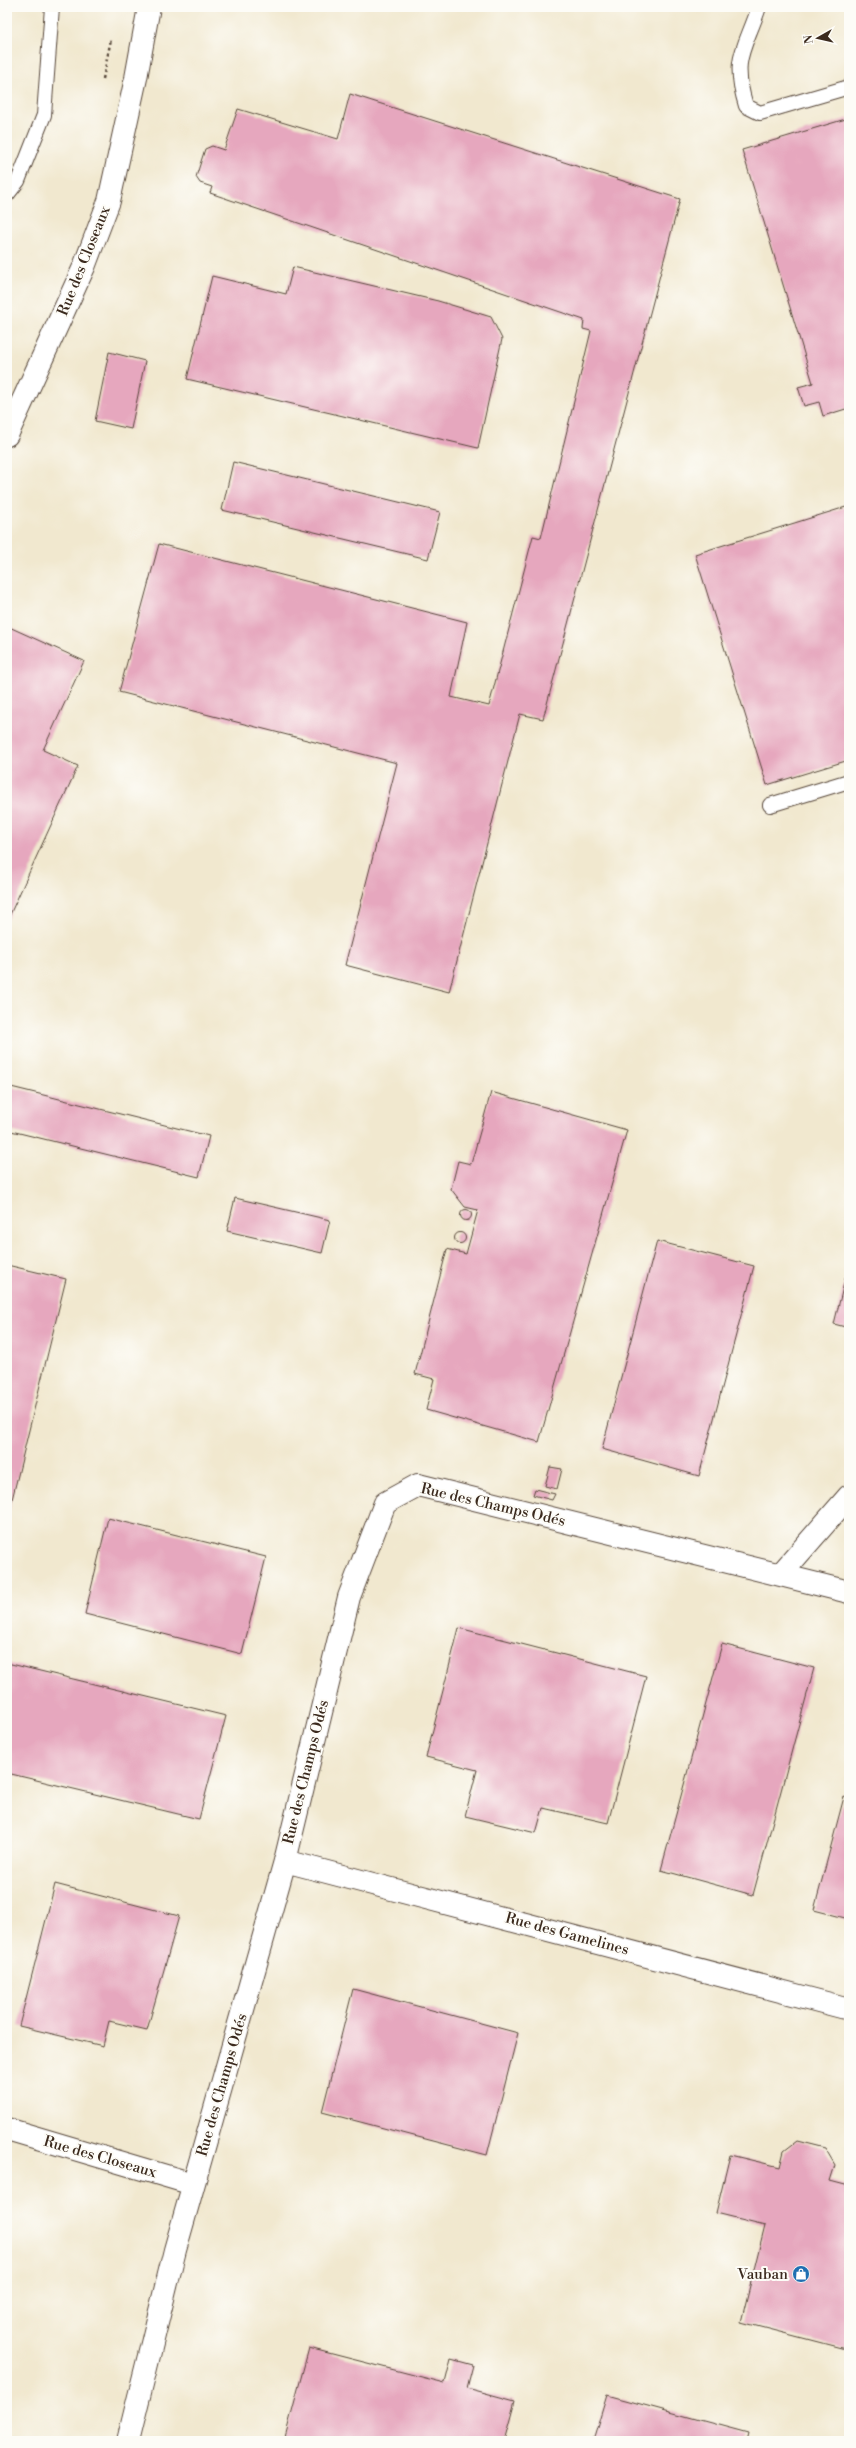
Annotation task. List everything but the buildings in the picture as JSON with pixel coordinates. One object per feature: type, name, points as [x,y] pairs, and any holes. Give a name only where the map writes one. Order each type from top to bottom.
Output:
[{"type":"street","name":"Rue des Closeaux","points":[[7,435],[84,268],[109,201],[136,78],[148,7]]},
{"type":"street","name":"Rue des Champs Odés","points":[[128,2441],[193,2184],[285,1861],[350,1597],[385,1503],[418,1485],[849,1592]]},
{"type":"street","points":[[780,1575],[849,1496]]},
{"type":"street","name":"Rue des Gamelines","points":[[285,1861],[849,2009]]},
{"type":"street","name":"Rue des Closeaux","points":[[7,2129],[193,2184]]},
{"type":"lane","points":[[7,194],[18,181],[44,115],[52,7]]},
{"type":"lane","points":[[759,7],[740,52],[739,82],[746,106],[760,113],[849,87]]},
{"type":"lane","points":[[770,805],[849,781]]},
{"type":"path","points":[[103,80],[109,43],[112,36]]},
{"type":"place","name":"Vauban","points":[[801,2274]]}]
